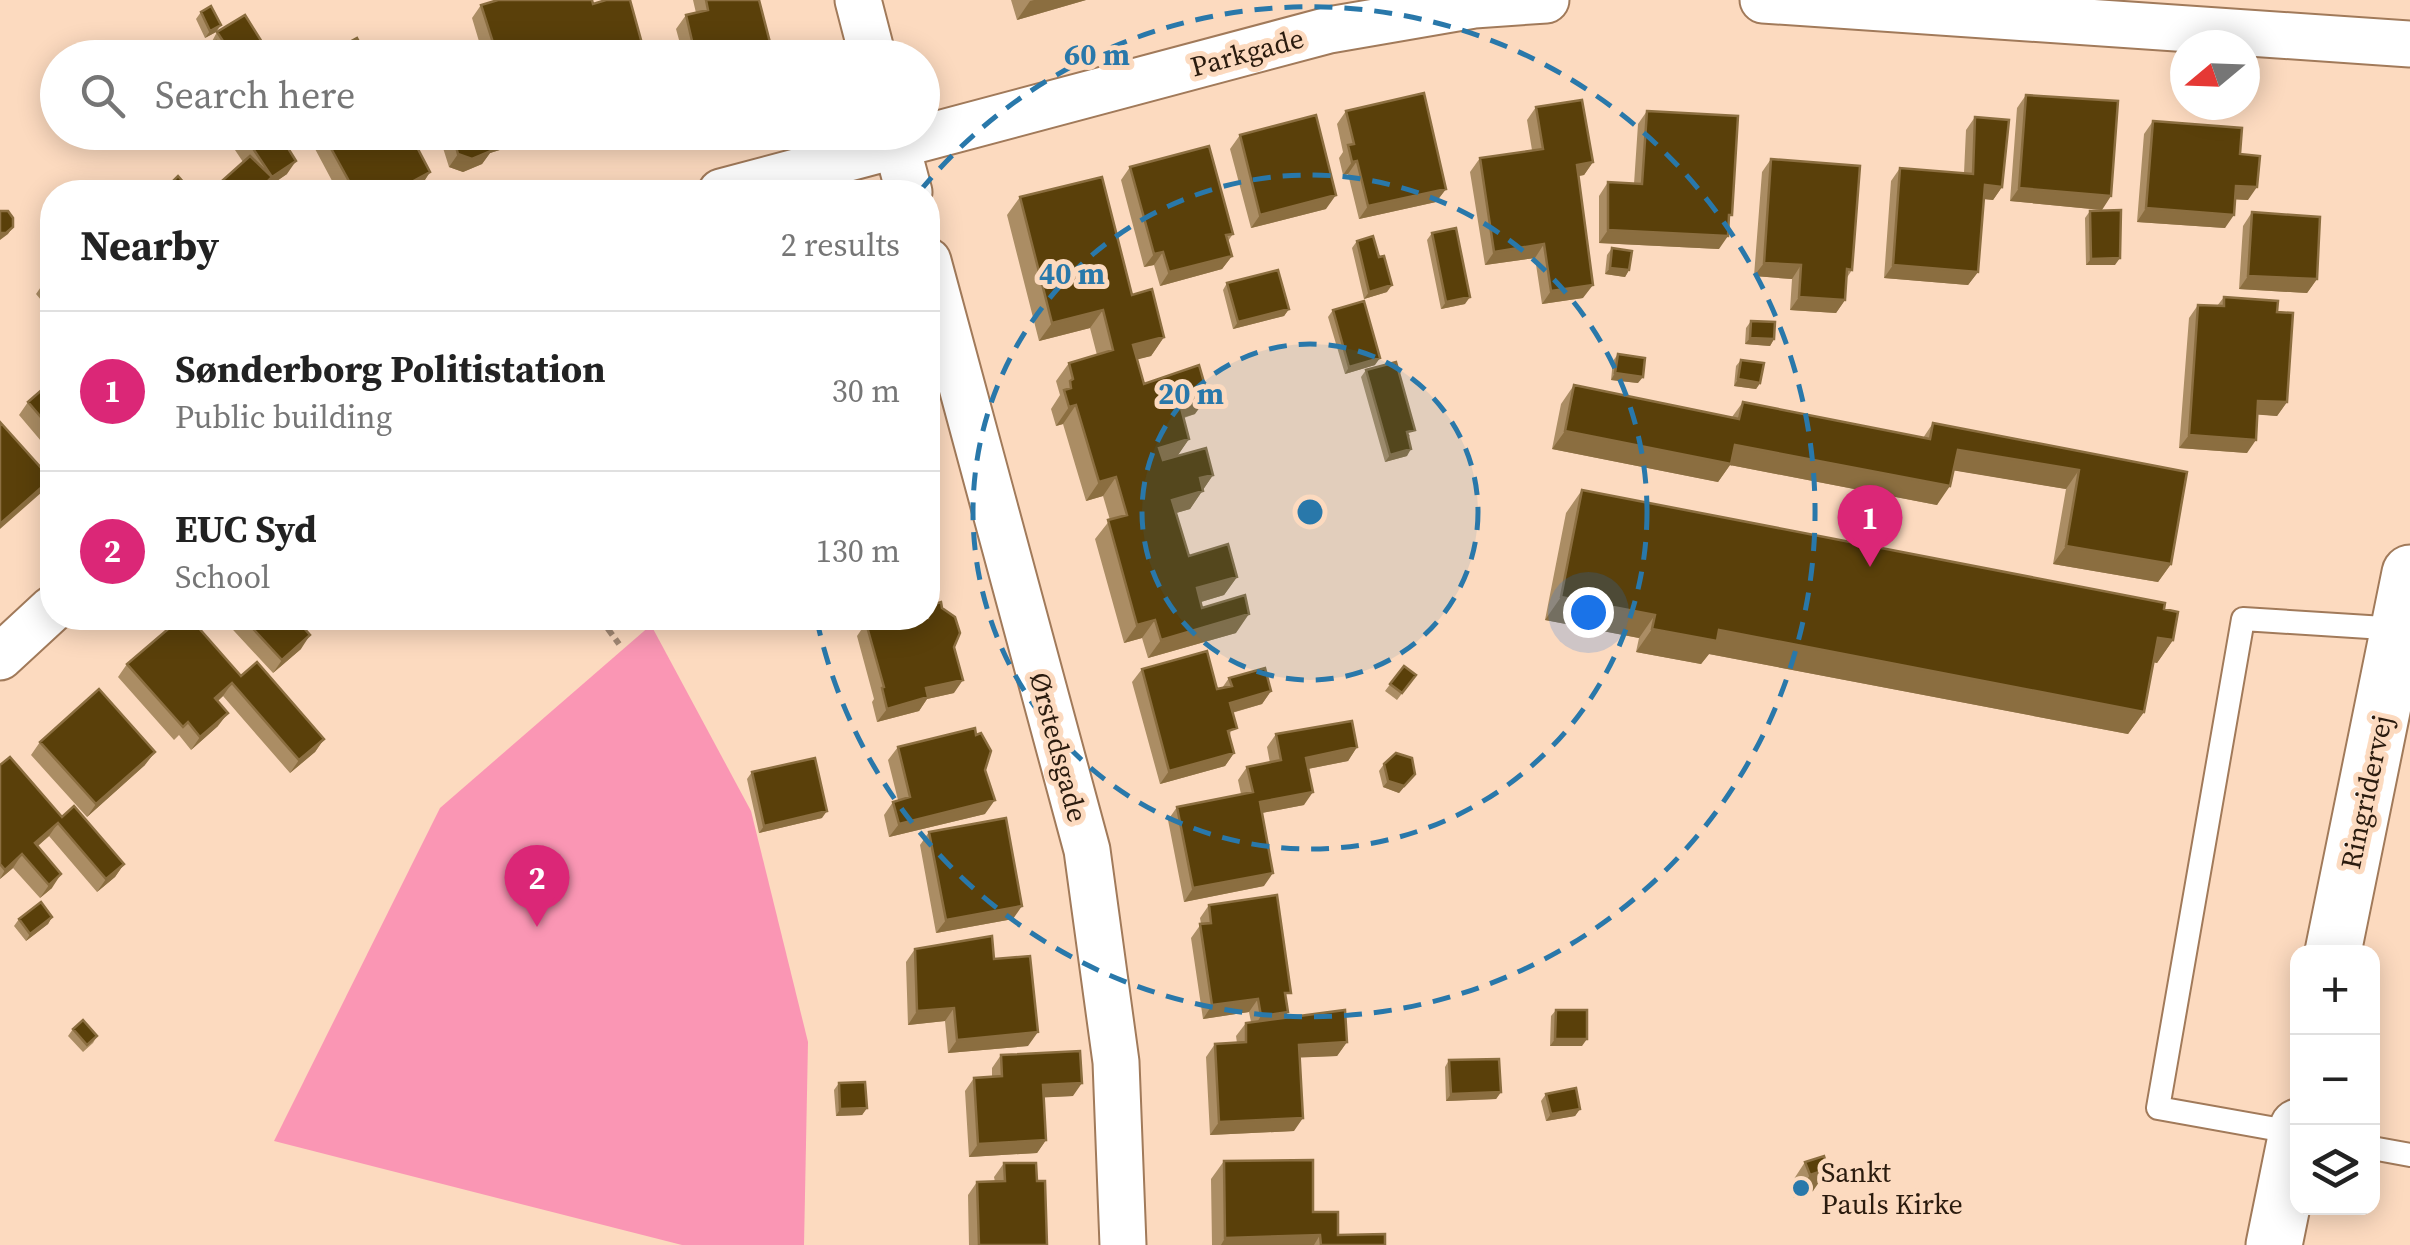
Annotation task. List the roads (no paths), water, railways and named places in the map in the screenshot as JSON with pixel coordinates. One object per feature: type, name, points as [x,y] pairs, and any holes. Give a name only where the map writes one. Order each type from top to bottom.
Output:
[{"type":"street","points":[[858,0],[868,40]]},
{"type":"street","name":"Parkgade","points":[[940,127],[1329,30],[1474,6],[1546,0]]},
{"type":"street","points":[[1763,0],[2410,44]]},
{"type":"street","name":"Parkgade","points":[[760,180],[858,150]]},
{"type":"street","points":[[897,150],[906,180]]},
{"type":"street","name":"Ørstedsgade","points":[[940,305],[1087,850],[1116,1062],[1123,1245]]},
{"type":"street","name":"Ringridervej","points":[[2334,945],[2410,573]]},
{"type":"street","points":[[0,657],[40,621]]},
{"type":"street","points":[[2274,1245],[2290,1166]]},
{"type":"lane","points":[[2290,1130],[2158,1108],[2243,619],[2400,630]]},
{"type":"lane","points":[[2380,1149],[2410,1155]]},
{"type":"place","name":"Sønderborg Politistation","points":[[1870,567]]},
{"type":"place","name":"EUC Syd","points":[[537,927]]},
{"type":"place","name":"Sankt Pauls Kirke","points":[[1801,1188]]}]
